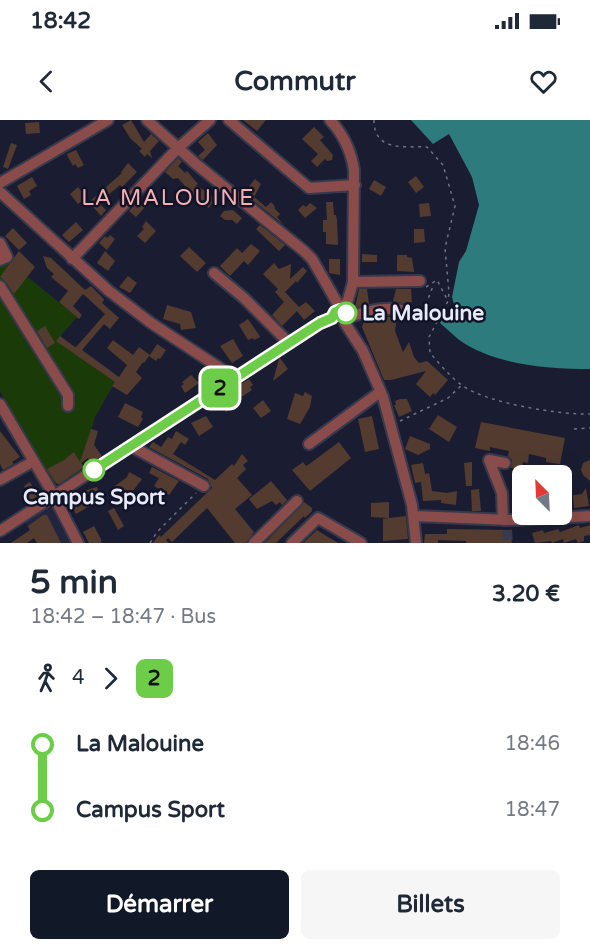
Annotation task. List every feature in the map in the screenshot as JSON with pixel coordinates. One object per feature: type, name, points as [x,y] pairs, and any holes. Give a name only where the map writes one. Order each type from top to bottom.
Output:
[{"type":"street","points":[[0,183],[108,120]]},
{"type":"street","points":[[147,120],[312,259],[339,306],[341,316],[363,351],[380,392],[415,516],[416,543]]},
{"type":"street","points":[[72,259],[178,148],[210,120]]},
{"type":"street","points":[[229,120],[309,188],[355,184]]},
{"type":"street","points":[[330,120],[341,132],[352,154],[355,184],[353,282],[341,316]]},
{"type":"street","points":[[0,192],[109,291],[151,323],[226,372],[232,380]]},
{"type":"street","points":[[0,243],[7,257],[0,260]]},
{"type":"street","points":[[214,273],[244,298],[289,343]]},
{"type":"street","points":[[353,282],[422,284]]},
{"type":"street","points":[[0,286],[69,395],[68,406]]},
{"type":"street","points":[[0,531],[320,323],[341,316],[384,309],[398,309],[414,315]]},
{"type":"street","points":[[309,444],[380,392]]},
{"type":"street","points":[[0,404],[54,496],[78,543]]},
{"type":"street","points":[[131,446],[204,486]]},
{"type":"street","points":[[505,463],[489,460],[502,493],[506,523]]},
{"type":"street","points":[[0,480],[32,462]]},
{"type":"street","points":[[254,543],[297,501]]},
{"type":"street","points":[[415,516],[506,523],[590,516]]},
{"type":"street","points":[[292,543],[318,518],[360,543]]},
{"type":"path","points":[[374,120],[375,130],[380,139],[387,144],[427,147],[442,165],[455,206],[445,248],[448,301],[429,337],[428,350],[462,385],[487,398],[574,415],[590,414]]},
{"type":"path","points":[[414,315],[422,315],[432,285],[436,280],[439,281],[448,301]]},
{"type":"path","points":[[422,284],[432,285]]},
{"type":"path","points":[[391,425],[448,398],[462,385]]},
{"type":"path","points":[[574,429],[590,428]]},
{"type":"path","points":[[150,543],[157,532],[204,486]]},
{"type":"shaded area","points":[[411,120],[590,120],[590,369],[521,364],[487,355],[458,339],[440,323],[456,311],[452,297],[459,262],[466,251],[479,205],[472,177],[449,134],[433,144]]},
{"type":"shaded area","points":[[0,237],[18,269],[77,317],[57,340],[115,382],[95,417],[80,471],[59,484],[51,483],[0,391]]},
{"type":"shaded area","points":[[46,507],[52,508],[70,543],[37,543],[25,522]]},
{"type":"building","points":[[131,120],[144,142],[151,134],[159,141],[150,151],[152,158],[147,154],[145,157],[139,151],[142,149],[130,138],[122,125]]},
{"type":"building","points":[[243,120],[266,120],[257,131]]},
{"type":"building","points":[[39,122],[40,133],[26,134],[25,123]]},
{"type":"building","points":[[314,127],[324,137],[320,140],[333,155],[332,160],[325,159],[317,167],[311,161],[318,154],[302,139]]},
{"type":"building","points":[[208,133],[217,145],[203,160],[198,156],[205,150],[198,142]]},
{"type":"building","points":[[11,143],[17,145],[8,169],[3,167]]},
{"type":"building","points":[[76,150],[84,165],[78,168],[75,164],[73,166],[67,154]]},
{"type":"building","points":[[178,158],[182,162],[178,166],[185,173],[187,171],[198,184],[196,185],[215,198],[209,208],[197,200],[178,178],[173,179],[165,172]]},
{"type":"building","points":[[128,163],[137,172],[122,187],[120,185],[99,203],[106,210],[101,216],[89,202],[122,173]]},
{"type":"building","points":[[416,176],[424,187],[416,193],[408,182]]},
{"type":"building","points":[[32,177],[37,186],[29,191],[31,195],[24,199],[17,186]]},
{"type":"building","points":[[255,179],[261,184],[254,197],[266,207],[271,202],[280,214],[277,217],[284,225],[240,190],[243,187],[246,190]]},
{"type":"building","points":[[374,180],[386,187],[381,196],[369,189]]},
{"type":"building","points":[[78,187],[86,197],[78,204],[70,194]]},
{"type":"building","points":[[138,201],[145,207],[136,217],[129,211]]},
{"type":"building","points":[[326,202],[333,202],[334,215],[337,220],[338,245],[326,244],[323,220],[327,220]]},
{"type":"building","points":[[310,203],[317,208],[305,218],[298,210]]},
{"type":"building","points":[[429,203],[431,216],[420,217],[419,204]]},
{"type":"building","points":[[233,210],[242,218],[237,224],[220,216],[224,211]]},
{"type":"building","points":[[146,221],[156,231],[145,243],[137,236],[144,229],[142,227]]},
{"type":"building","points":[[76,222],[83,230],[69,242],[62,235]]},
{"type":"building","points":[[260,225],[285,245],[279,251],[256,229]]},
{"type":"building","points":[[13,228],[27,243],[19,250],[5,236]]},
{"type":"building","points":[[414,229],[424,229],[425,242],[414,243]]},
{"type":"building","points":[[110,235],[115,239],[107,250],[99,243],[105,236],[107,238]]},
{"type":"building","points":[[251,244],[260,251],[248,265],[244,261],[230,276],[220,266],[237,248],[242,253]]},
{"type":"building","points":[[189,247],[206,263],[197,272],[180,256]]},
{"type":"building","points":[[19,251],[35,267],[14,294],[0,277]]},
{"type":"building","points":[[105,251],[115,261],[108,271],[97,263]]},
{"type":"building","points":[[362,254],[377,255],[377,262],[362,262]]},
{"type":"building","points":[[397,255],[407,255],[412,258],[414,272],[397,271]]},
{"type":"building","points":[[43,256],[51,258],[85,290],[91,286],[103,298],[102,303],[119,318],[110,329],[104,324],[82,350],[119,377],[127,365],[107,348],[113,340],[133,355],[139,347],[150,355],[157,344],[166,350],[160,359],[156,361],[149,356],[143,362],[136,372],[142,378],[127,395],[112,386],[115,382],[56,341],[60,336],[75,347],[77,346],[105,314],[83,294],[73,306],[82,315],[79,319],[59,302],[68,291],[51,277],[54,274],[47,268]]},
{"type":"building","points":[[329,259],[340,259],[340,275],[329,273]]},
{"type":"building","points":[[274,263],[279,269],[291,264],[290,279],[303,267],[307,271],[285,292],[299,307],[306,302],[315,311],[304,320],[297,311],[282,326],[272,315],[284,302],[275,292],[278,289],[263,274]]},
{"type":"building","points":[[128,276],[137,283],[130,293],[119,287]]},
{"type":"building","points":[[359,289],[367,289],[369,304],[355,308]]},
{"type":"building","points":[[396,289],[411,289],[412,302],[406,304],[393,301]]},
{"type":"building","points":[[167,305],[191,312],[196,328],[181,330],[180,324],[163,319]]},
{"type":"building","points":[[397,317],[395,331],[403,352],[409,342],[414,357],[419,363],[427,361],[448,380],[435,395],[433,393],[430,397],[416,384],[426,371],[384,380],[362,327],[364,320]]},
{"type":"building","points":[[248,319],[260,337],[254,340],[253,338],[248,340],[239,325]]},
{"type":"building","points":[[45,326],[55,343],[47,348],[37,331]]},
{"type":"building","points":[[233,339],[243,356],[232,363],[220,346]]},
{"type":"building","points":[[279,359],[288,369],[273,381]]},
{"type":"building","points":[[191,375],[199,383],[185,393],[181,386],[184,384],[182,382]]},
{"type":"building","points":[[249,379],[253,385],[250,387],[252,390],[237,400],[239,403],[226,412],[222,405],[229,397],[226,393]]},
{"type":"building","points":[[305,392],[312,396],[310,407],[300,424],[287,419],[295,393],[303,396]]},
{"type":"building","points":[[407,399],[412,411],[399,417],[394,405],[396,405],[395,401]]},
{"type":"building","points":[[263,400],[271,411],[261,418],[253,408]]},
{"type":"building","points":[[125,403],[143,412],[141,417],[143,419],[138,427],[118,417]]},
{"type":"building","points":[[438,415],[457,427],[449,442],[429,429]]},
{"type":"building","points":[[206,416],[213,427],[199,436],[191,423]]},
{"type":"building","points":[[372,416],[379,449],[365,452],[358,419]]},
{"type":"building","points":[[481,422],[565,438],[560,464],[546,462],[546,458],[529,454],[528,463],[512,465],[512,468],[511,468],[512,460],[508,456],[509,451],[490,447],[490,451],[475,448]]},
{"type":"building","points":[[91,429],[98,431],[94,445],[102,456],[91,463],[88,458],[81,463],[84,467],[59,484],[56,483],[47,469],[74,452],[80,462]]},
{"type":"building","points":[[0,431],[20,457],[12,462],[14,464],[3,470],[0,464]]},
{"type":"building","points":[[176,431],[189,439],[185,445],[181,442],[173,454],[215,480],[232,464],[234,466],[242,454],[248,461],[243,465],[246,469],[237,478],[252,495],[235,509],[254,532],[246,543],[235,543],[207,508],[172,542],[168,538],[166,540],[169,543],[153,543],[212,488],[208,479],[149,447],[153,442],[161,447],[168,437],[172,439]]},
{"type":"building","points":[[410,436],[430,444],[430,449],[418,455],[405,449]]},
{"type":"building","points":[[339,442],[351,458],[310,491],[292,470],[303,462],[306,466],[308,465]]},
{"type":"building","points":[[590,460],[590,481],[581,470],[583,463]]},
{"type":"building","points":[[472,462],[472,486],[466,486],[464,463]]},
{"type":"building","points":[[423,463],[425,474],[429,473],[432,491],[447,493],[457,491],[456,505],[441,503],[441,500],[423,501],[421,482],[415,483],[411,465]]},
{"type":"building","points":[[152,467],[179,481],[169,495],[154,486],[159,478],[149,473]]},
{"type":"building","points":[[129,472],[142,479],[132,492],[119,500],[111,489],[127,477]]},
{"type":"building","points":[[271,481],[287,500],[282,505],[280,502],[276,505],[272,501],[257,509],[249,499]]},
{"type":"building","points":[[30,482],[38,496],[26,503],[21,495],[27,491],[24,486]]},
{"type":"building","points":[[97,487],[102,499],[76,514],[69,501],[84,491]]},
{"type":"building","points":[[586,488],[589,506],[574,508],[573,495],[582,494]]},
{"type":"building","points":[[479,489],[481,511],[472,511],[471,490]]},
{"type":"building","points":[[304,502],[312,508],[312,511],[276,543],[265,543]]},
{"type":"building","points":[[389,502],[389,518],[406,516],[408,539],[383,541],[383,519],[388,518],[371,517],[371,503]]},
{"type":"building","points":[[114,508],[124,526],[118,530],[108,511]]},
{"type":"building","points":[[43,515],[47,515],[61,543],[37,543],[34,538],[27,543],[11,543],[30,530],[28,526]]},
{"type":"building","points":[[579,525],[580,528],[590,525],[590,535],[584,536],[584,541],[578,543],[576,539],[564,543],[563,539],[552,543],[551,541],[535,543],[532,533],[543,530],[544,533],[558,529],[560,532]]},
{"type":"building","points":[[94,526],[101,543],[89,543],[83,532]]},
{"type":"building","points":[[447,529],[510,530],[512,543],[466,543],[466,541],[438,540],[438,543],[424,543],[425,534],[447,534]]},
{"type":"building","points":[[317,530],[320,532],[338,543],[303,543]]},
{"type":"tunnel","points":[[507,530],[508,543]]},
{"type":"bus line","name":"2","points":[[94,470],[320,323],[332,318],[335,312],[340,310],[346,313]]},
{"type":"place","name":"La Malouine","points":[[346,313]]},
{"type":"place","name":"Campus Sport","points":[[94,470]]},
{"type":"district","name":"LA MALOUINE","points":[[168,198]]}]
